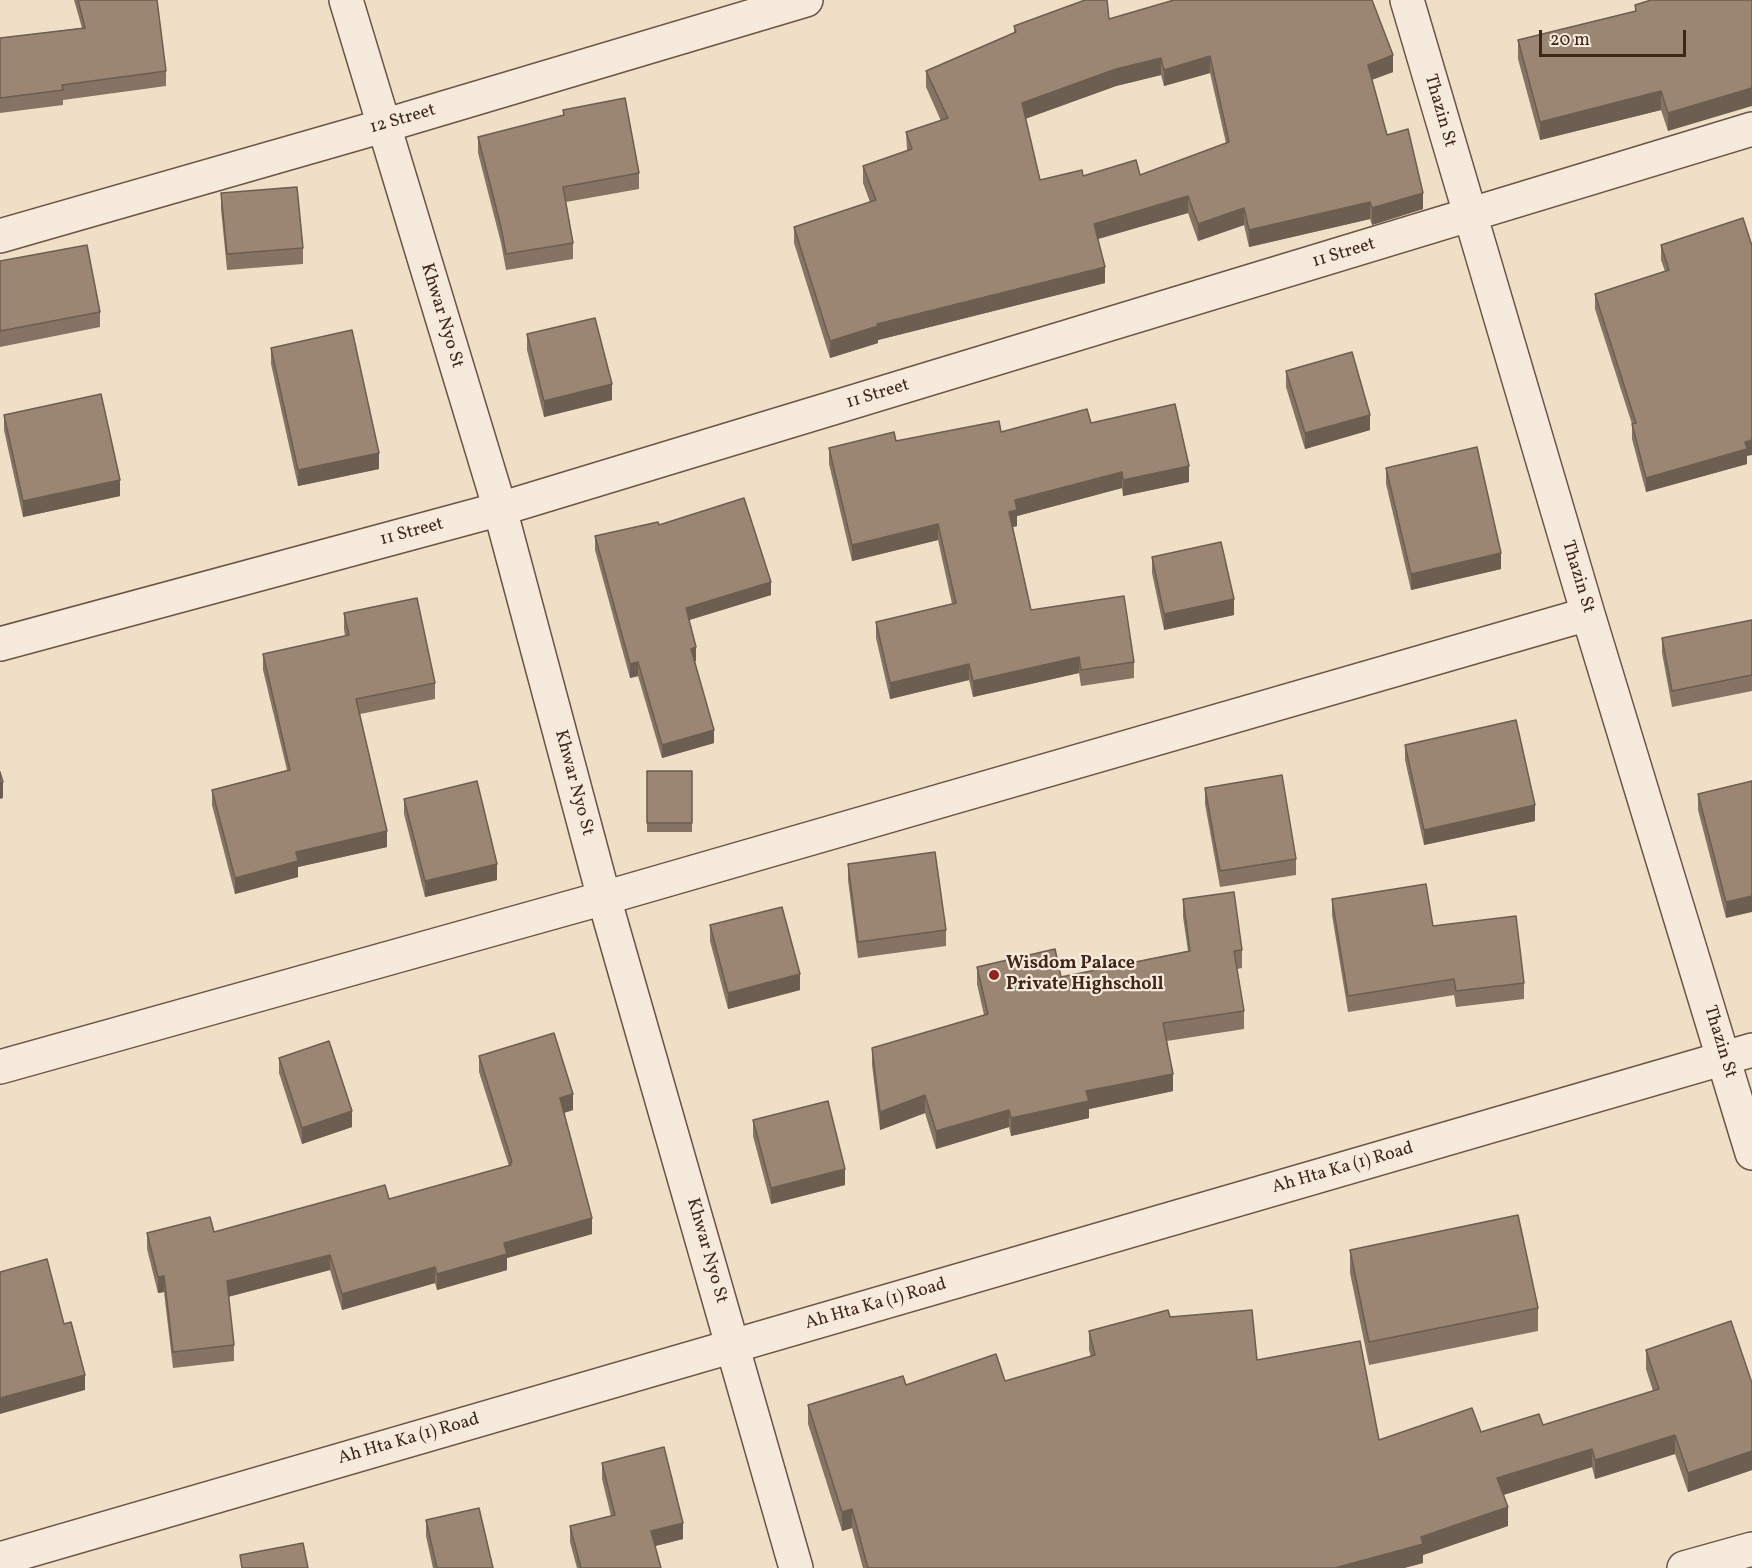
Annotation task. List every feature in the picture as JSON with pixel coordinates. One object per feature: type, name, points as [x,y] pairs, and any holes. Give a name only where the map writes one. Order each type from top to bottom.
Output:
[{"type":"street","name":"Khwar Nyo St","points":[[346,0],[500,509],[604,898],[796,1568]]},
{"type":"street","name":"12 Street","points":[[0,236],[383,126],[806,0]]},
{"type":"street","name":"Thazin St","points":[[1407,0],[1588,614],[1738,1054],[1752,1153]]},
{"type":"street","name":"11 Street","points":[[0,644],[500,509],[1752,129]]},
{"type":"street","points":[[0,1067],[604,898],[1588,614]]},
{"type":"street","name":"Ah Hta Ka (1) Road","points":[[0,1559],[1738,1054]]},
{"type":"street","points":[[1684,1568],[1752,1549]]},
{"type":"building","points":[[78,0],[157,0],[166,71],[62,85],[63,90],[0,98],[0,38],[85,28]]},
{"type":"building","points":[[1085,0],[1107,0],[1109,19],[1174,0],[1372,0],[1393,55],[1368,65],[1387,135],[1408,129],[1423,193],[1372,208],[1370,202],[1249,230],[1244,208],[1198,224],[1188,196],[1094,224],[1105,267],[877,324],[878,326],[830,341],[794,227],[876,200],[863,166],[912,149],[906,132],[948,118],[926,71],[1016,32],[1014,26]],"holes":[[[1210,56],[1229,142],[1140,175],[1136,160],[1083,176],[1082,170],[1040,180],[1022,103],[1116,69],[1161,58],[1164,70]]]},
{"type":"building","points":[[1651,0],[1752,0],[1752,88],[1668,113],[1661,91],[1540,122],[1518,40],[1636,11],[1635,5]]},
{"type":"building","points":[[625,98],[639,173],[563,187],[573,243],[506,254],[478,137],[564,115],[563,110]]},
{"type":"building","points":[[297,187],[303,248],[227,254],[221,193]]},
{"type":"building","points":[[1743,218],[1752,246],[1752,440],[1745,442],[1747,449],[1646,478],[1632,424],[1636,423],[1595,294],[1669,270],[1661,245]]},
{"type":"building","points":[[87,245],[100,312],[0,331],[0,261]]},
{"type":"building","points":[[595,318],[612,384],[544,401],[527,334]]},
{"type":"building","points":[[352,330],[379,453],[298,470],[271,348]]},
{"type":"building","points":[[1352,352],[1370,415],[1305,433],[1286,371]]},
{"type":"building","points":[[101,394],[120,480],[23,501],[4,415]]},
{"type":"building","points":[[1175,404],[1189,466],[1123,480],[1122,472],[1015,500],[1017,510],[1009,512],[1031,610],[1124,596],[1134,662],[1081,670],[1079,657],[973,681],[969,664],[890,683],[876,622],[956,603],[938,524],[852,545],[829,448],[894,432],[896,441],[999,421],[1001,432],[1087,409],[1091,423]]},
{"type":"building","points":[[1477,447],[1501,553],[1411,574],[1386,468]]},
{"type":"building","points":[[744,498],[771,582],[686,608],[696,647],[691,649],[714,730],[662,745],[638,662],[630,664],[595,536],[658,522],[659,525]]},
{"type":"building","points":[[1221,542],[1234,599],[1164,614],[1152,557]]},
{"type":"building","points":[[417,598],[435,683],[356,699],[387,831],[296,852],[298,861],[235,878],[212,790],[290,770],[263,654],[349,635],[344,613]]},
{"type":"building","points":[[1752,620],[1752,675],[1672,691],[1662,638]]},
{"type":"building","points":[[1516,720],[1535,805],[1424,830],[1405,745]]},
{"type":"building","points":[[647,771],[692,771],[692,823],[647,823]]},
{"type":"building","points":[[1282,775],[1296,859],[1220,871],[1205,788]]},
{"type":"building","points":[[477,781],[497,864],[425,881],[404,799]]},
{"type":"building","points":[[1752,781],[1752,896],[1726,902],[1698,794]]},
{"type":"building","points":[[935,852],[946,930],[858,942],[848,864]]},
{"type":"building","points":[[1426,884],[1433,926],[1516,916],[1524,983],[1456,991],[1454,979],[1348,996],[1332,899]]},
{"type":"building","points":[[1234,892],[1242,950],[1234,951],[1244,1011],[1163,1023],[1173,1074],[1086,1091],[1089,1101],[1011,1118],[1009,1110],[936,1131],[925,1095],[880,1112],[872,1048],[988,1014],[977,967],[1055,949],[1061,977],[1190,951],[1183,899]]},
{"type":"building","points":[[782,907],[800,974],[728,993],[710,925]]},
{"type":"building","points":[[554,1033],[573,1094],[560,1098],[592,1218],[504,1243],[507,1254],[437,1274],[435,1267],[342,1294],[330,1255],[227,1281],[234,1345],[173,1352],[164,1276],[158,1277],[147,1233],[210,1217],[214,1232],[385,1185],[389,1199],[511,1165],[512,1162],[479,1056]]},
{"type":"building","points":[[329,1041],[352,1111],[302,1128],[279,1058]]},
{"type":"building","points":[[828,1101],[845,1169],[771,1188],[753,1120]]},
{"type":"building","points":[[1518,1215],[1538,1308],[1369,1342],[1350,1250]]},
{"type":"building","points":[[47,1259],[64,1324],[71,1322],[85,1375],[0,1398],[0,1272]]},
{"type":"building","points":[[1168,1310],[1170,1317],[1252,1310],[1257,1360],[1360,1341],[1379,1440],[1472,1408],[1481,1432],[1539,1414],[1543,1425],[1659,1389],[1646,1350],[1731,1321],[1752,1383],[1752,1451],[1688,1473],[1675,1435],[1595,1460],[1592,1449],[1497,1478],[1508,1507],[1421,1537],[1423,1544],[1335,1568],[868,1568],[852,1509],[842,1512],[808,1405],[903,1376],[906,1385],[996,1354],[1005,1381],[1095,1355],[1089,1331]]},
{"type":"building","points":[[664,1447],[683,1523],[651,1531],[661,1568],[581,1568],[570,1526],[615,1515],[602,1463]]},
{"type":"building","points":[[479,1508],[493,1568],[437,1568],[426,1520]]},
{"type":"building","points":[[303,1543],[308,1568],[242,1568],[240,1555]]},
{"type":"place","name":"Wisdom Palace Private Highscholl","points":[[994,975]]}]
